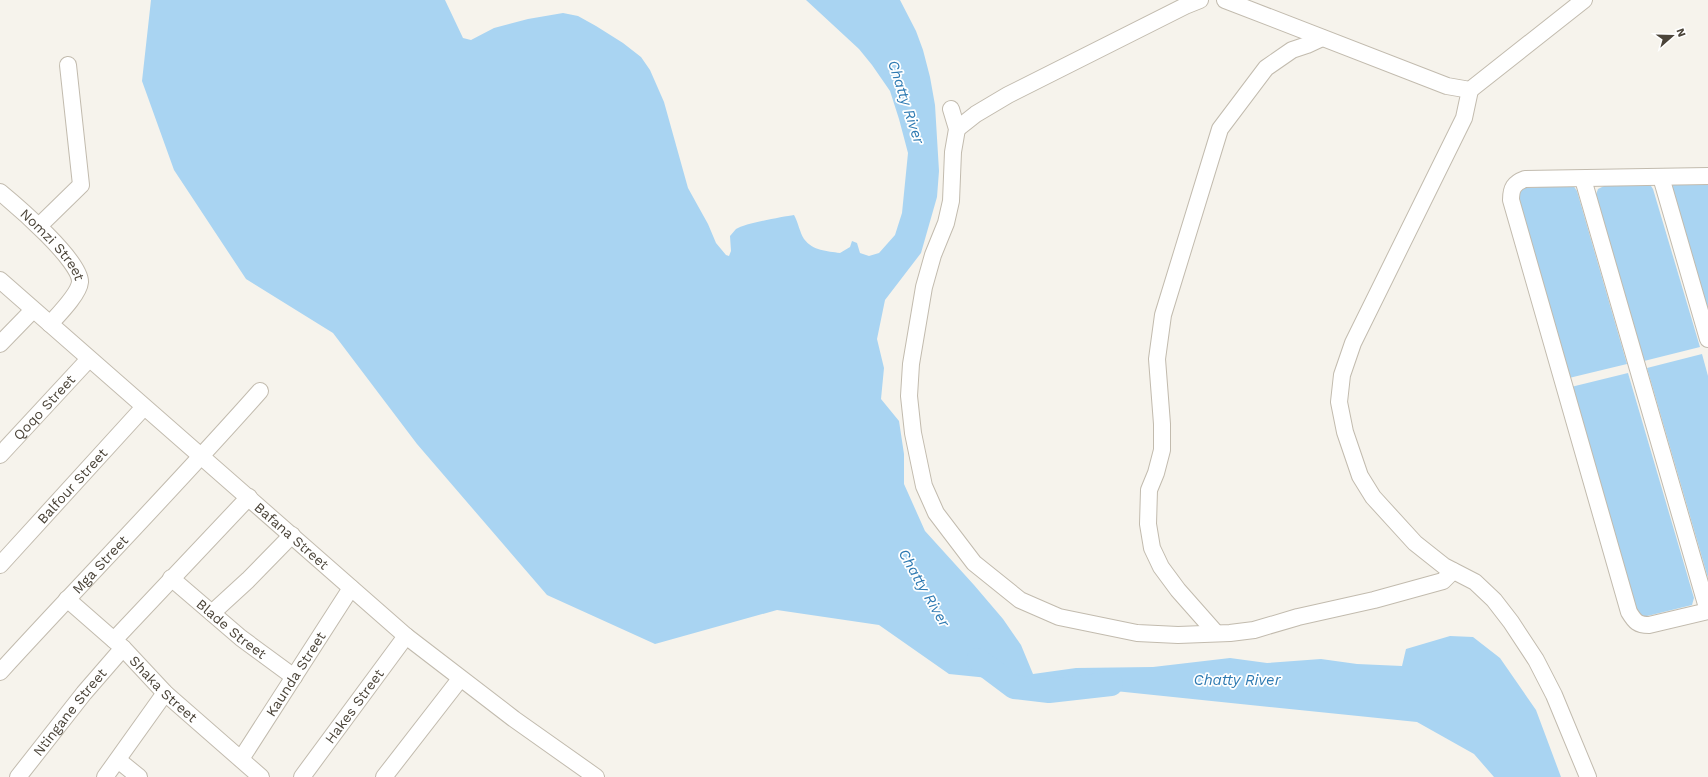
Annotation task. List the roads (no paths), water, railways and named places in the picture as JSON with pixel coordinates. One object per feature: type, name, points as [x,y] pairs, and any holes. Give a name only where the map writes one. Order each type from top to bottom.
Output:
[{"type":"street","points":[[957,129],[976,114],[1008,95],[1185,6],[1200,0]]},
{"type":"street","points":[[1225,0],[1447,86],[1470,90]]},
{"type":"street","points":[[1584,0],[1470,90],[1464,118],[1353,343],[1342,375],[1339,402],[1345,432],[1360,476],[1373,497],[1414,543],[1444,566],[1475,582],[1494,600],[1536,660],[1554,695],[1588,777]]},
{"type":"street","points":[[1216,633],[1178,590],[1161,567],[1152,548],[1148,524],[1149,490],[1156,473],[1162,450],[1162,424],[1157,359],[1163,316],[1220,129],[1266,68],[1292,50],[1307,46],[1322,38]]},
{"type":"street","points":[[39,226],[80,185],[68,65]]},
{"type":"street","points":[[951,109],[957,129],[953,152],[951,201],[946,223],[933,255],[924,287],[911,364],[909,396],[913,433],[924,486],[936,513],[974,563],[1020,600],[1059,617],[1138,633],[1178,635],[1254,630],[1443,581],[1454,571]]},
{"type":"street","points":[[1583,178],[1708,611],[1649,625],[1641,625],[1635,622],[1629,612],[1511,200],[1511,193],[1512,187],[1518,182],[1526,180],[1583,178],[1708,176]]},
{"type":"street","points":[[1661,177],[1708,339]]},
{"type":"street","name":"Nomzi Street","points":[[0,192],[39,226],[73,266],[79,276],[80,281],[77,290],[50,324]]},
{"type":"street","name":"Bafana Street","points":[[0,280],[406,636],[460,679],[596,777]]},
{"type":"street","points":[[0,344],[33,310]]},
{"type":"street","name":"Qoqo Street","points":[[0,455],[90,360]]},
{"type":"street","name":"Mga Street","points":[[0,672],[67,598],[202,457],[260,391]]},
{"type":"street","name":"Balfour Street","points":[[0,565],[144,407]]},
{"type":"street","name":"Ntingane Street","points":[[18,777],[84,693],[118,644],[171,578],[249,497]]},
{"type":"street","points":[[212,613],[254,575],[292,535]]},
{"type":"street","name":"Blade Street","points":[[171,578],[241,638],[294,677]]},
{"type":"street","name":"Kaunda Street","points":[[248,770],[294,677],[351,588]]},
{"type":"street","name":"Shaka Street","points":[[67,598],[118,644],[165,693],[248,770]]},
{"type":"street","name":"Hakes Street","points":[[302,777],[406,636]]},
{"type":"street","points":[[392,774],[460,679]]},
{"type":"street","points":[[105,777],[165,693]]},
{"type":"street","points":[[118,760],[139,777]]},
{"type":"water","points":[[151,0],[445,0],[463,38],[471,40],[494,28],[528,19],[563,13],[578,16],[623,43],[641,57],[650,70],[664,102],[688,188],[708,224],[716,243],[726,255],[729,256],[731,251],[730,236],[736,229],[755,222],[794,215],[804,239],[812,246],[820,250],[840,253],[850,247],[852,241],[857,243],[860,253],[869,256],[879,253],[895,235],[902,213],[908,153],[890,91],[859,49],[806,0],[900,0],[916,31],[930,77],[935,105],[939,171],[937,197],[921,253],[885,300],[877,339],[884,368],[881,399],[899,421],[904,454],[904,484],[925,531],[1003,619],[1021,645],[1033,674],[1076,668],[1153,667],[1230,658],[1267,663],[1321,659],[1357,664],[1402,666],[1406,649],[1450,636],[1473,637],[1500,658],[1536,710],[1561,777],[1494,777],[1474,754],[1417,722],[949,674],[879,625],[777,610],[655,644],[547,595],[417,444],[333,333],[246,279],[174,170],[142,81]]},
{"type":"water","points":[[1678,181],[1708,182],[1708,311],[1671,191],[1673,185]]},
{"type":"water","points":[[1649,183],[1653,189],[1700,347],[1644,361],[1595,197],[1598,189],[1606,185]]},
{"type":"water","points":[[1573,185],[1577,191],[1627,364],[1569,378],[1518,201],[1519,192],[1525,188]]},
{"type":"water","points":[[1702,354],[1708,376],[1708,578],[1647,368]]},
{"type":"water","points":[[1628,373],[1694,598],[1692,605],[1639,618],[1571,387]]},
{"type":"waterway","name":"Chatty River","points":[[978,660],[1014,687],[1049,691],[1111,684]]}]
